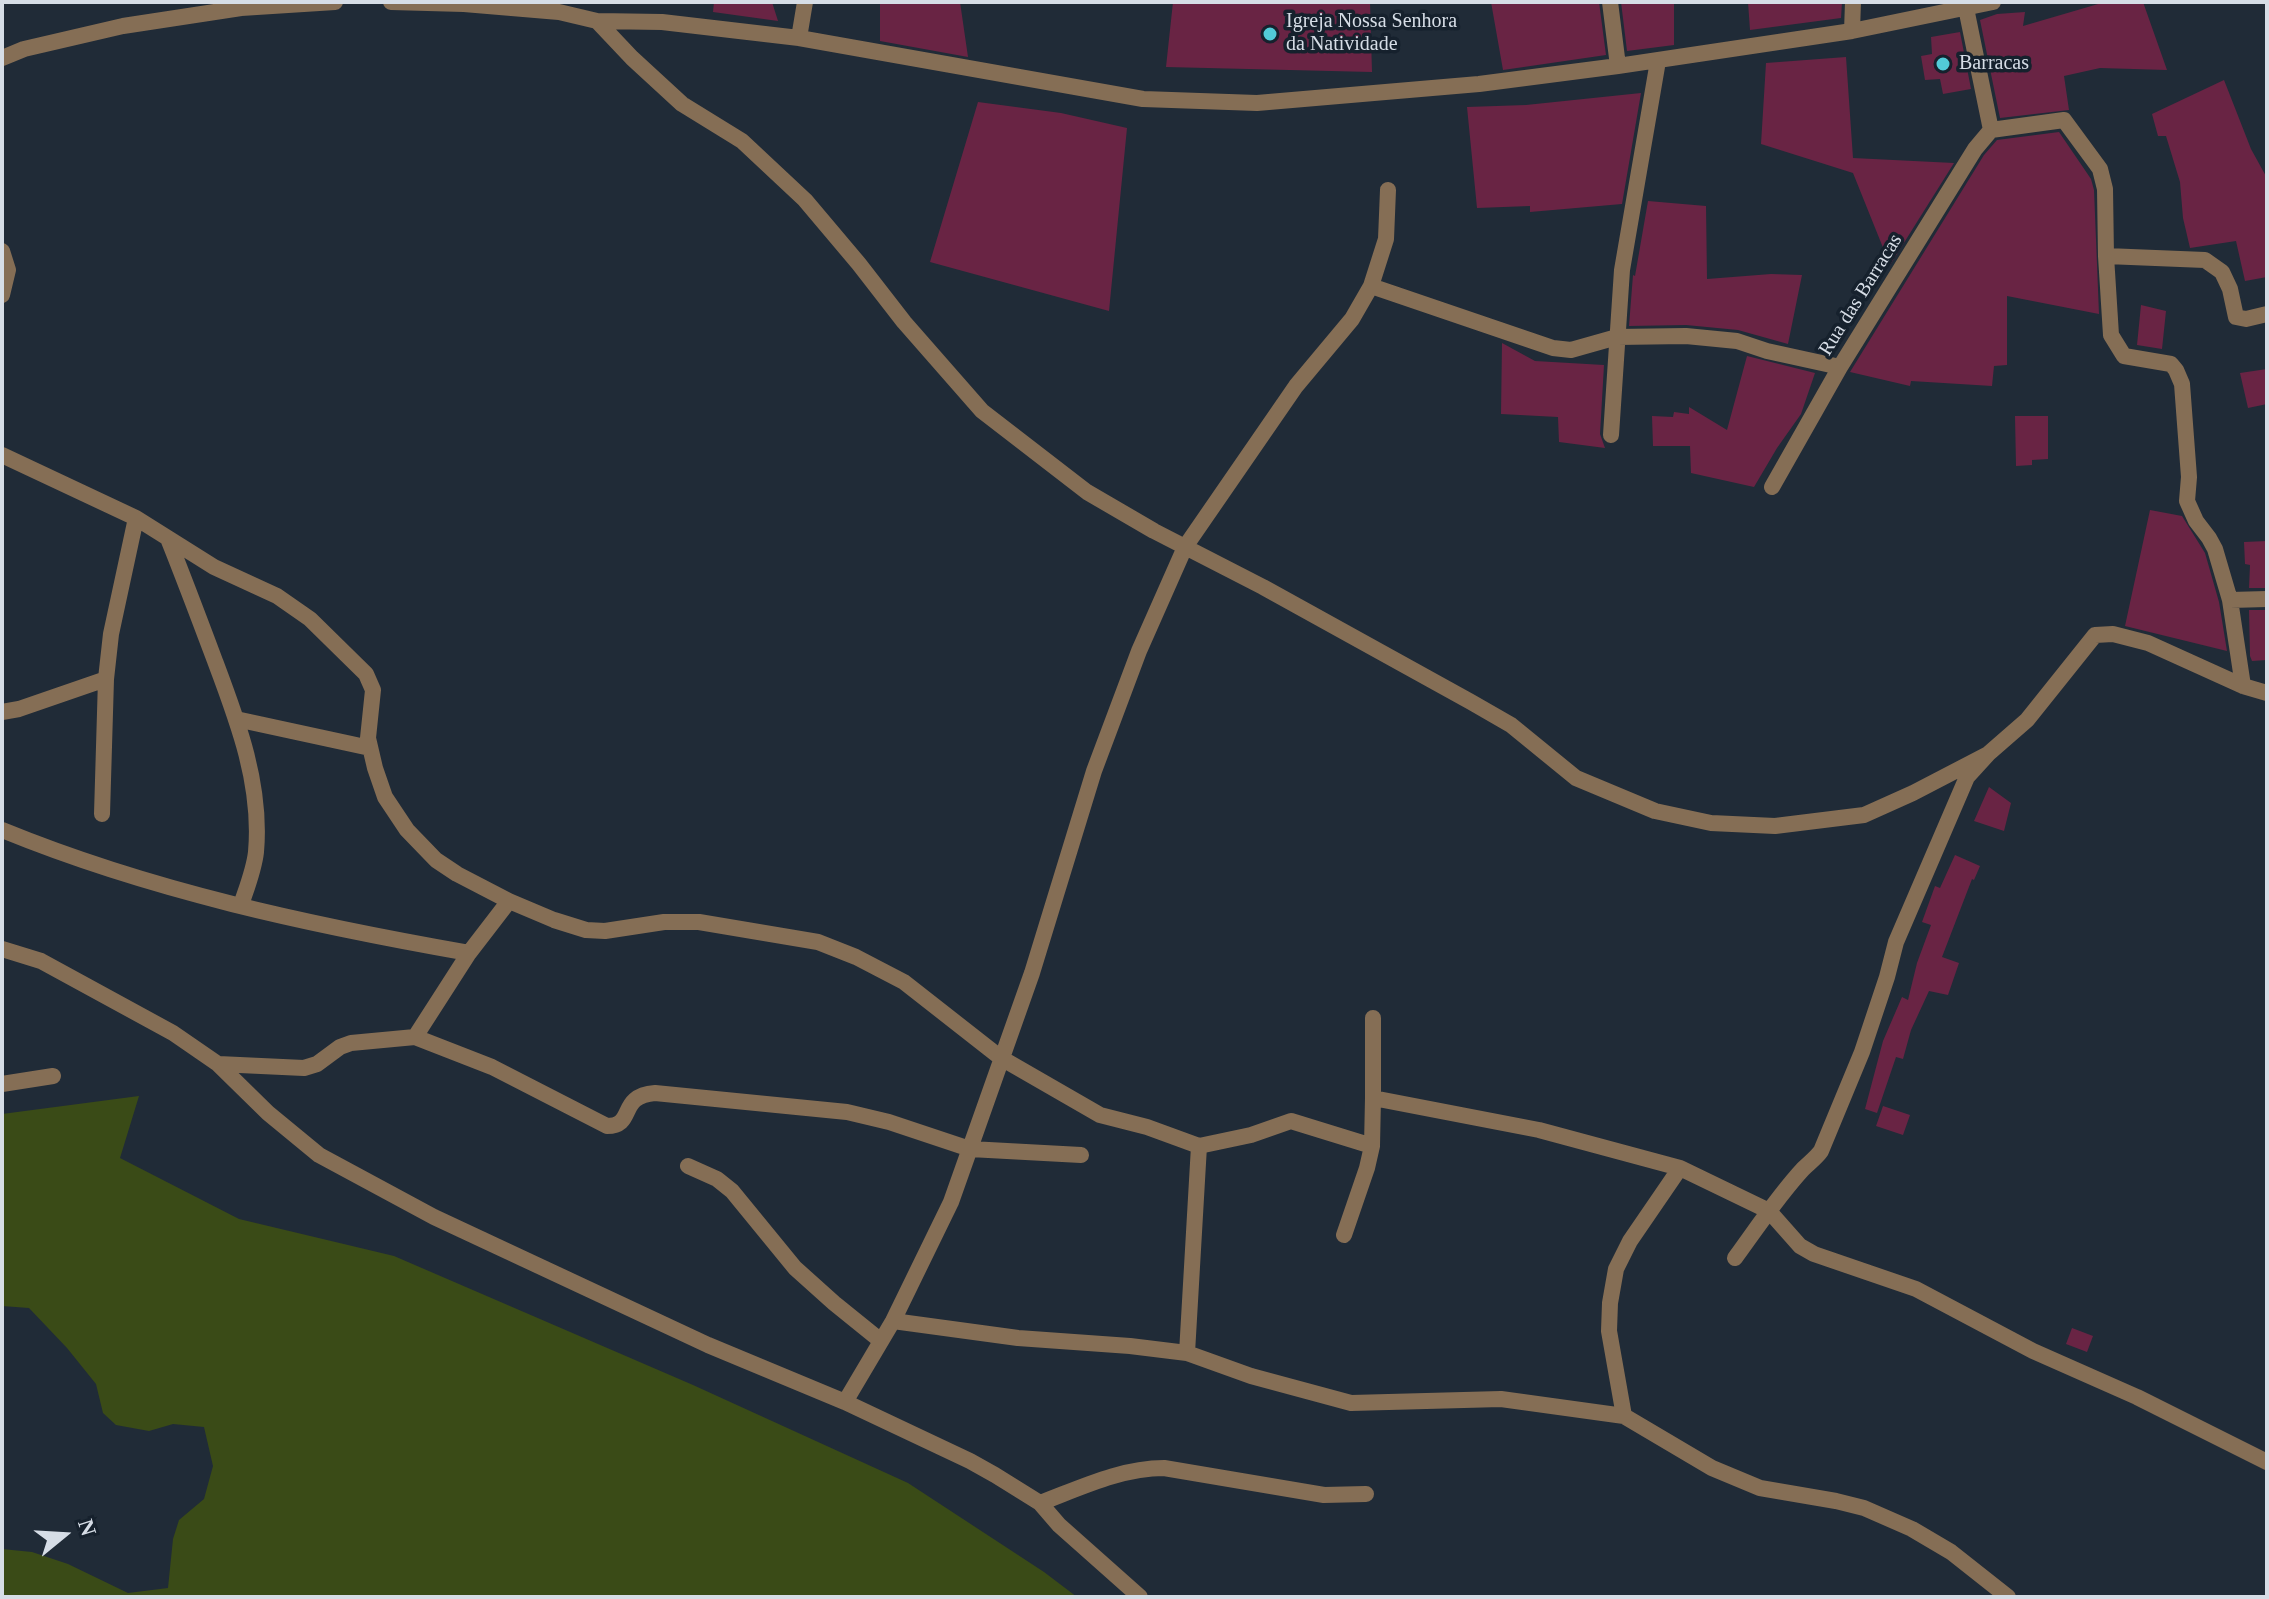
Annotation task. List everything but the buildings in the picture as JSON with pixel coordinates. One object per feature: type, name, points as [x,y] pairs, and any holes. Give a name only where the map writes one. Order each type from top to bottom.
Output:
[{"type":"street","points":[[2,58],[24,49],[123,26],[241,8],[335,2]]},
{"type":"street","points":[[391,2],[527,9],[559,12],[597,21],[662,22],[799,38],[1143,99],[1257,103],[1479,84],[1658,61],[1852,31],[1993,2]]},
{"type":"street","points":[[799,38],[805,2]]},
{"type":"street","points":[[1610,2],[1618,66]]},
{"type":"street","points":[[1852,31],[1853,2]]},
{"type":"street","points":[[1966,8],[1991,130],[2064,120],[2100,169],[2105,189],[2111,335],[2124,356],[2171,364],[2182,384],[2189,477],[2187,501],[2215,549],[2230,600],[2243,686]]},
{"type":"street","points":[[597,21],[682,104],[742,141],[805,200],[904,322],[982,411],[1087,492],[1511,725],[1576,778],[1655,811],[1711,823],[1775,826],[1864,815],[1988,754]]},
{"type":"street","points":[[1611,435],[1622,270],[1658,61]]},
{"type":"street","name":"Rua das Barracas","points":[[1772,487],[1840,367],[1975,149],[1991,130]]},
{"type":"street","points":[[845,1402],[893,1321],[951,1202],[1032,973],[1094,771],[1139,651],[1185,547],[1296,386],[1352,319],[1371,286],[1386,239],[1388,190]]},
{"type":"street","points":[[2,251],[8,270],[2,295]]},
{"type":"street","points":[[2106,256],[2205,260],[2222,272],[2230,289],[2236,317],[2246,319],[2267,314]]},
{"type":"street","points":[[1371,286],[1553,348],[1571,350],[1617,337],[1686,336],[1737,341],[1840,367]]},
{"type":"street","points":[[2,455],[136,518],[169,541],[214,567],[277,596],[310,619],[366,674],[373,690],[368,738],[375,768],[385,797],[407,830],[436,860],[509,901],[586,930],[605,931],[664,922],[699,922],[818,942],[856,957],[904,982],[1001,1058],[1100,1115],[1147,1127],[1199,1146],[1251,1135],[1291,1121],[1372,1146]]},
{"type":"street","points":[[102,814],[106,679],[111,634],[136,518]]},
{"type":"street","points":[[169,541],[250,764],[256,813],[256,850],[253,872],[241,905]]},
{"type":"street","points":[[2230,600],[2267,599]]},
{"type":"street","points":[[1735,1258],[1769,1211],[1821,1151],[1862,1052],[1896,942],[1967,777],[2027,720],[2095,635],[2113,634],[2148,643],[2243,686],[2267,693]]},
{"type":"street","points":[[2,712],[106,679]]},
{"type":"street","points":[[236,719],[370,748]]},
{"type":"street","points":[[2,830],[109,871],[353,932],[469,953]]},
{"type":"street","points":[[415,1037],[469,953],[509,901]]},
{"type":"street","points":[[2,949],[41,961],[173,1033],[218,1064],[268,1113],[319,1155],[396,1197],[708,1345],[845,1402],[970,1461],[1040,1503],[1059,1525],[1140,1597]]},
{"type":"street","points":[[1344,1235],[1372,1146],[1373,1018]]},
{"type":"street","points":[[218,1064],[304,1068],[317,1064],[351,1043],[415,1037],[492,1067],[607,1126],[622,1122],[634,1099],[655,1093],[847,1112],[889,1122],[970,1149],[1081,1155]]},
{"type":"street","points":[[2,1084],[53,1076]]},
{"type":"street","points":[[1373,1098],[1539,1130],[1680,1168],[1769,1211],[1800,1246],[1814,1254],[1916,1289],[2033,1351],[2137,1397],[2267,1462]]},
{"type":"street","points":[[1187,1353],[1199,1146]]},
{"type":"street","points":[[688,1166],[717,1179],[732,1191],[795,1268],[881,1341]]},
{"type":"street","points":[[1624,1416],[1609,1331],[1616,1269],[1630,1241],[1680,1168]]},
{"type":"street","points":[[893,1321],[1018,1338],[1187,1353],[1251,1376],[1351,1403],[1501,1399],[1624,1416],[1712,1468],[1760,1488],[1864,1508],[1912,1529],[1951,1552],[2008,1597]]},
{"type":"street","points":[[1040,1503],[1144,1468],[1164,1468],[1324,1495],[1366,1494]]},
{"type":"green space","points":[[139,1096],[120,1158],[239,1219],[394,1256],[693,1385],[908,1483],[1077,1597],[2,1597],[2,1549],[32,1552],[68,1564],[128,1593],[168,1588],[173,1539],[179,1520],[204,1499],[213,1466],[204,1427],[173,1424],[149,1431],[116,1425],[103,1413],[96,1384],[29,1308],[2,1306],[2,1114]]},
{"type":"place","name":"Igreja Nossa Senhora da Natividade","points":[[1270,34]]},
{"type":"place","name":"Barracas","points":[[1943,64]]}]
